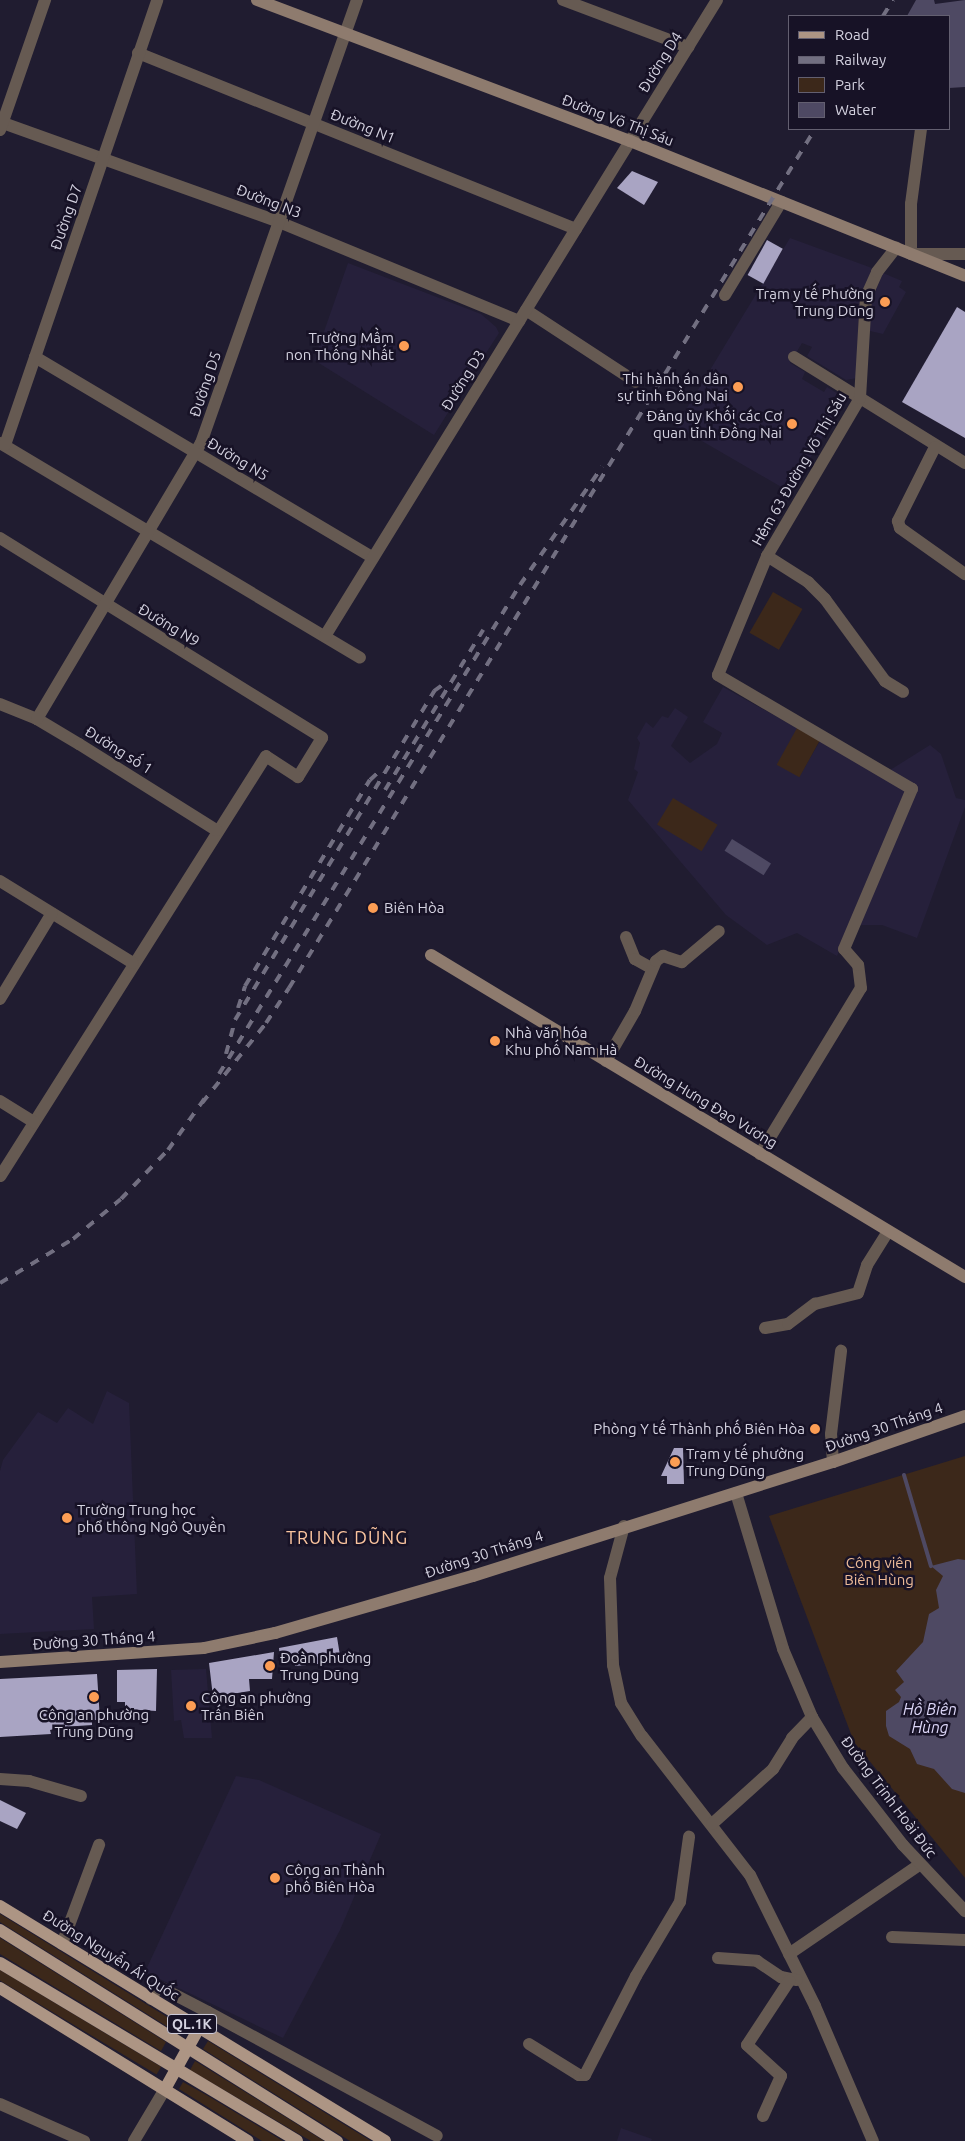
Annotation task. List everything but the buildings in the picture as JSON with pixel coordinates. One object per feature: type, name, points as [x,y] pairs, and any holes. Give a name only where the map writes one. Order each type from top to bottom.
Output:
[{"type":"main road","name":"Đường Võ Thị Sáu","points":[[257,0],[630,141],[965,276]]},
{"type":"main road","name":"Đường Hưng Đạo Vương","points":[[431,955],[965,1277]]},
{"type":"main road","name":"Đường 30 Tháng 4","points":[[0,1662],[232,1643],[414,1594],[624,1526],[833,1462],[965,1416]]},
{"type":"main road","name":"Đường Nguyễn Ái Quốc","points":[[0,1906],[385,2141]]},
{"type":"main road","name":"QL.1K","points":[[0,1930],[337,2141]]},
{"type":"main road","points":[[0,1963],[297,2141]]},
{"type":"main road","points":[[0,1988],[248,2141]]},
{"type":"main road","points":[[166,2089],[199,2028]]},
{"type":"street","points":[[1,127],[45,0]]},
{"type":"street","name":"Đường D7","points":[[3,444],[35,357],[156,0]]},
{"type":"street","name":"Đường D5","points":[[37,719],[151,531],[196,452],[357,0]]},
{"type":"street","points":[[564,0],[688,47]]},
{"type":"street","name":"Đường D4","points":[[630,141],[717,0]]},
{"type":"street","name":"Đường N1","points":[[138,54],[576,229]]},
{"type":"street","name":"Đường N3","points":[[1,127],[103,158],[279,222],[523,315],[636,382]]},
{"type":"street","points":[[921,130],[911,204],[911,254],[965,254]]},
{"type":"street","name":"Đường D3","points":[[325,636],[630,141]]},
{"type":"street","points":[[725,295],[781,202]]},
{"type":"street","name":"Hẻm 63 Đường Võ Thị Sáu","points":[[760,1154],[861,988],[858,965],[844,949],[912,789],[718,675],[768,556],[860,398],[866,297],[877,272],[896,248]]},
{"type":"street","name":"Đường N5","points":[[35,357],[373,558]]},
{"type":"street","points":[[794,357],[935,447],[965,463]]},
{"type":"street","points":[[3,444],[360,658]]},
{"type":"street","points":[[935,447],[898,521],[900,528],[965,574]]},
{"type":"street","name":"Đường N9","points":[[0,538],[106,606],[322,738],[298,777],[266,756],[216,830]]},
{"type":"street","points":[[768,556],[808,582],[825,599],[885,681],[903,692]]},
{"type":"street","name":"Đường số 1","points":[[0,704],[37,719],[216,830]]},
{"type":"street","points":[[0,1176],[216,830]]},
{"type":"street","points":[[0,881],[133,963]]},
{"type":"street","points":[[1,995],[52,913]]},
{"type":"street","points":[[606,1061],[635,1011],[651,968],[660,956],[682,962],[691,957],[719,930]]},
{"type":"street","points":[[626,937],[635,959],[651,968]]},
{"type":"street","points":[[0,1101],[34,1122]]},
{"type":"street","points":[[766,1328],[788,1324],[815,1304],[858,1293],[867,1265],[888,1231]]},
{"type":"street","points":[[833,1462],[831,1434],[841,1351]]},
{"type":"street","name":"Đường Trịnh Hoài Đức","points":[[736,1493],[783,1649],[812,1717],[843,1768],[919,1865],[965,1911]]},
{"type":"street","points":[[624,1526],[610,1578],[617,1690],[642,1736],[750,1875],[789,1954],[796,1980],[873,2141]]},
{"type":"street","points":[[712,1824],[773,1769],[792,1738],[812,1717]]},
{"type":"street","points":[[0,1779],[29,1781],[81,1796]]},
{"type":"street","points":[[529,2044],[579,2075],[585,2075],[636,1976],[680,1902],[689,1837]]},
{"type":"street","points":[[62,1944],[99,1846]]},
{"type":"street","points":[[789,1954],[919,1865]]},
{"type":"street","points":[[892,1937],[965,1940]]},
{"type":"street","points":[[718,1958],[757,1961],[796,1980]]},
{"type":"street","points":[[763,2116],[781,2076],[747,2045],[796,1980]]},
{"type":"street","points":[[151,1999],[158,1986],[437,2136]]},
{"type":"street","points":[[199,2028],[208,2012]]},
{"type":"street","points":[[137,2140],[166,2089]]},
{"type":"street","points":[[0,2104],[78,2140]]},
{"type":"shaded area","points":[[790,238],[872,268],[859,312],[857,378],[846,380],[807,356],[812,347],[802,343],[790,363],[805,372],[802,379],[824,392],[827,387],[838,394],[840,408],[790,492],[676,426]]},
{"type":"shaded area","name":"Trường Mầm non Thống Nhất","points":[[348,263],[481,314],[496,327],[499,333],[475,370],[466,370],[452,393],[454,403],[434,435],[314,360]]},
{"type":"shaded area","name":"Trạm y tế Phường Trung Dũng","points":[[883,273],[902,281],[899,287],[906,292],[883,334],[866,330],[866,314]]},
{"type":"shaded area","points":[[723,687],[797,728],[799,777],[820,741],[908,791],[837,956],[797,933],[767,945],[726,915],[628,800],[638,772],[634,769],[640,743],[637,738],[646,722],[653,728],[662,716],[668,718],[675,708],[688,717],[671,746],[690,763],[717,744],[722,733],[703,722]]},
{"type":"shaded area","points":[[930,745],[941,754],[956,798],[965,800],[965,807],[917,938],[882,925],[858,925],[914,790],[887,772]]},
{"type":"shaded area","name":"Trường Trung học phổ thông Ngô Quyền","points":[[107,1391],[129,1403],[137,1594],[92,1597],[94,1629],[0,1634],[0,1471],[3,1460],[38,1412],[57,1423],[68,1408],[93,1424]]},
{"type":"shaded area","name":"Công an phường Trấn Biên","points":[[206,1669],[212,1738],[184,1738],[181,1720],[174,1721],[171,1670]]},
{"type":"shaded area","name":"Công an Thành phố Biên Hòa","points":[[236,1776],[259,1780],[381,1834],[340,1930],[283,2038],[145,1972]]},
{"type":"shaded area","points":[[621,2128],[652,2139],[651,2141],[617,2141]]},
{"type":"green space","points":[[773,592],[802,609],[779,650],[750,633]]},
{"type":"green space","points":[[797,728],[820,741],[799,777],[777,765]]},
{"type":"green space","points":[[673,798],[718,825],[702,851],[657,825]]},
{"type":"green space","name":"Công viên Biên Hùng","points":[[965,1456],[965,1878],[854,1742],[769,1516]]},
{"type":"green space","points":[[0,1914],[180,2025],[178,2029],[176,2032],[0,1922]]},
{"type":"green space","points":[[0,1938],[166,2042],[161,2051],[0,1954]]},
{"type":"green space","points":[[0,1970],[161,2067],[157,2075],[0,1980]]},
{"type":"green space","points":[[208,2041],[371,2141],[350,2141],[203,2049]]},
{"type":"green space","points":[[195,2061],[324,2141],[311,2141],[190,2070]]},
{"type":"green space","points":[[183,2082],[283,2141],[262,2141],[179,2089]]},
{"type":"water","points":[[916,0],[934,0],[935,4],[965,0],[965,87],[950,88],[950,15],[908,15]]},
{"type":"water","points":[[732,839],[771,863],[764,875],[725,851]]},
{"type":"water","name":"Hồ Biên Hùng","points":[[958,1559],[965,1560],[965,1793],[952,1789],[934,1769],[917,1764],[910,1749],[889,1736],[886,1726],[886,1711],[899,1702],[901,1697],[895,1690],[904,1682],[896,1671],[923,1642],[929,1614],[939,1608],[936,1590],[943,1576],[931,1566]]},
{"type":"waterway","points":[[904,1475],[931,1566]]},
{"type":"railway","points":[[884,15],[893,0]]},
{"type":"railway","points":[[202,1103],[266,1023],[289,988],[814,130]]},
{"type":"railway","points":[[219,1074],[520,585],[602,467]]},
{"type":"railway","points":[[385,790],[483,630]]},
{"type":"railway","points":[[226,1054],[235,1020],[434,691],[448,681]]},
{"type":"railway","points":[[238,1008],[245,986],[370,780],[382,769]]},
{"type":"railway","points":[[0,1283],[73,1239],[121,1199],[168,1150],[205,1098]]},
{"type":"place","name":"Trạm y tế Phường Trung Dũng","points":[[885,302]]},
{"type":"place","name":"Trường Mầm non Thống Nhất","points":[[404,346]]},
{"type":"place","name":"Thi hành án dân sự tỉnh Đồng Nai","points":[[738,387]]},
{"type":"place","name":"Đảng ủy Khối các Cơ quan tỉnh Đồng Nai","points":[[792,424]]},
{"type":"place","name":"Biên Hòa","points":[[373,908]]},
{"type":"place","name":"Nhà văn hóa Khu phố Nam Hà","points":[[495,1041]]},
{"type":"place","name":"Phòng Y tế Thành phố Biên Hòa","points":[[815,1429]]},
{"type":"place","name":"Trạm y tế phường Trung Dũng","points":[[675,1462]]},
{"type":"place","name":"Trường Trung học phổ thông Ngô Quyền","points":[[67,1518]]},
{"type":"place","name":"Đoàn phường Trung Dũng","points":[[270,1666]]},
{"type":"place","name":"Công an phường Trung Dũng","points":[[94,1697]]},
{"type":"place","name":"Công an phường Trấn Biên","points":[[191,1706]]},
{"type":"place","name":"Công an Thành phố Biên Hòa","points":[[275,1878]]},
{"type":"district","name":"TRUNG DŨNG","points":[[347,1537]]}]
